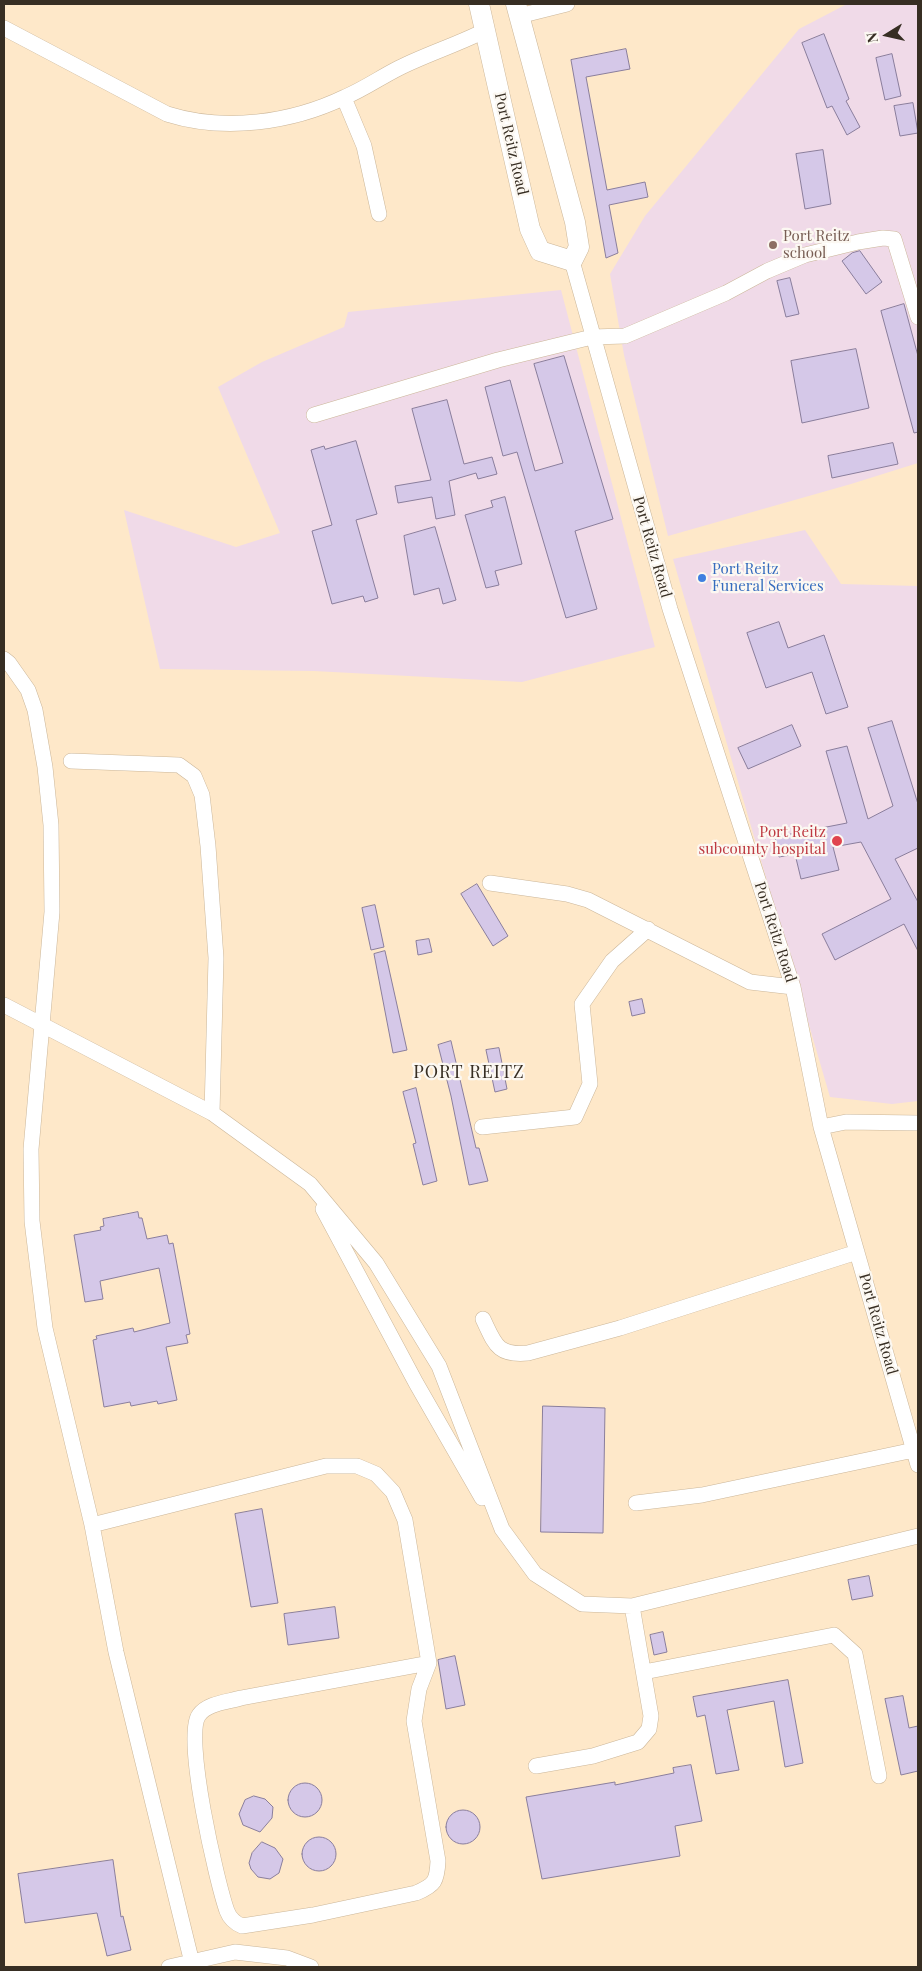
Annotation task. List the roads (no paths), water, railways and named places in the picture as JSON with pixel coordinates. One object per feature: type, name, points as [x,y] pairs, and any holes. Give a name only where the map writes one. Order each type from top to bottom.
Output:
[{"type":"main road","name":"Port Reitz Road","points":[[478,4],[487,36],[530,229],[540,251],[572,261]]},
{"type":"main road","points":[[517,10],[575,222],[580,247],[572,261]]},
{"type":"street","points":[[517,10],[567,4]]},
{"type":"street","points":[[4,28],[166,114],[188,121],[231,124],[256,122],[308,111],[344,98],[438,50],[480,32],[487,36]]},
{"type":"street","points":[[344,98],[364,146],[379,214]]},
{"type":"street","points":[[314,415],[498,360],[592,337],[625,336],[805,255],[844,244],[883,238],[894,239],[918,317]]},
{"type":"street","name":"Port Reitz Road","points":[[572,261],[670,609],[794,987],[821,1127],[918,1465]]},
{"type":"street","points":[[4,659],[9,662],[28,690],[35,710],[45,767],[51,825],[52,912],[48,967],[40,1024],[31,1149],[32,1221],[45,1328],[92,1525],[116,1652],[193,1965]]},
{"type":"street","points":[[71,761],[179,765],[194,776],[202,796],[208,846],[216,958],[212,1113]]},
{"type":"street","points":[[490,882],[568,894],[613,911],[750,982],[794,987]]},
{"type":"street","points":[[482,1127],[575,1117],[590,1084],[582,1004],[612,961],[648,929]]},
{"type":"street","points":[[4,1005],[212,1113],[310,1184],[376,1263],[439,1366],[502,1529]]},
{"type":"street","points":[[821,1127],[832,1123],[846,1122],[918,1123]]},
{"type":"street","points":[[310,1184],[416,1383],[461,1463],[502,1529],[535,1574],[582,1604],[632,1606],[918,1536]]},
{"type":"street","points":[[483,1318],[496,1346],[503,1352],[515,1354],[528,1353],[620,1328],[857,1252]]},
{"type":"street","points":[[636,1503],[702,1495],[914,1450]]},
{"type":"street","points":[[92,1525],[326,1466],[357,1466],[376,1474],[393,1492],[405,1520],[429,1663],[419,1689],[414,1721],[438,1861],[437,1878],[429,1888],[416,1893],[259,1925],[242,1926],[233,1922],[227,1912],[198,1777],[193,1730],[199,1715],[210,1706],[241,1698],[429,1663]]},
{"type":"street","points":[[536,1766],[593,1756],[638,1742],[649,1729],[651,1716],[632,1606]]},
{"type":"street","points":[[644,1672],[834,1635],[855,1654],[879,1776]]},
{"type":"street","points":[[169,1967],[193,1965],[235,1952],[287,1958],[311,1967]]},
{"type":"place","name":"Port Reitz school","points":[[773,245]]},
{"type":"place","name":"Port Reitz Funeral Services","points":[[702,578]]},
{"type":"place","name":"Port Reitz subcounty hospital","points":[[837,841]]},
{"type":"district","name":"PORT REITZ","points":[[469,1072]]}]
